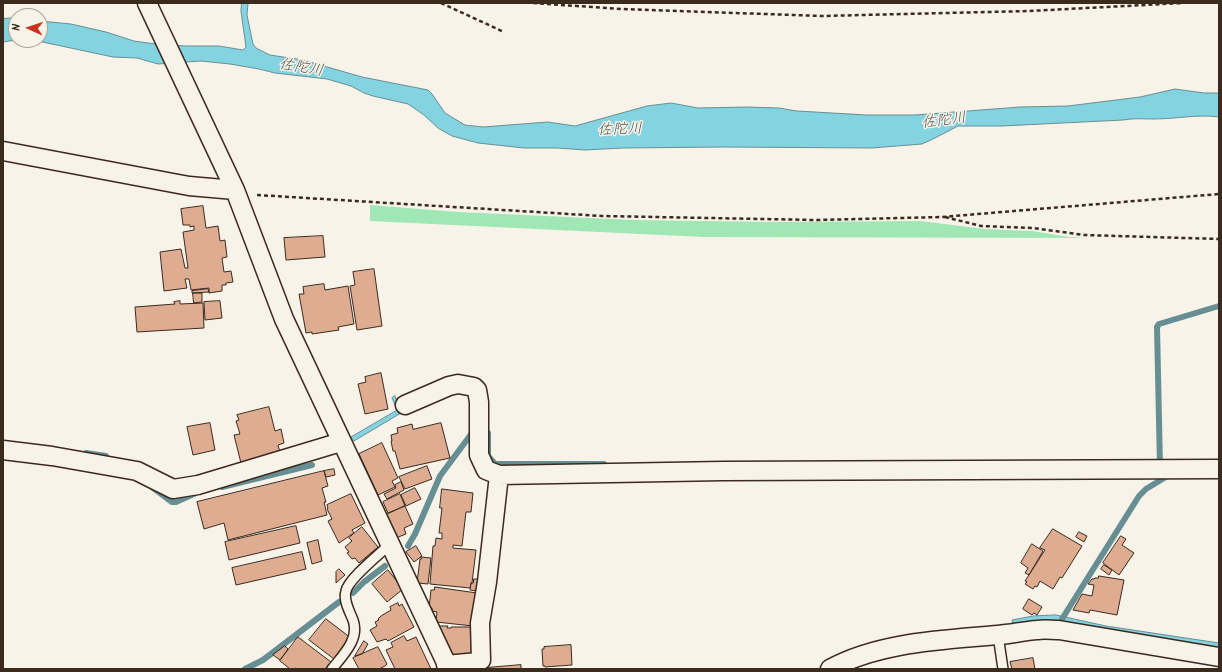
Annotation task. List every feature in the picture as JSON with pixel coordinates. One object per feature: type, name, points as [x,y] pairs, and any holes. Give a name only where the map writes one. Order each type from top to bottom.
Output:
[{"type":"street","points":[[147,3],[235,189],[284,319],[448,667],[478,662],[481,660],[480,623],[487,582],[499,475]]},
{"type":"street","points":[[3,151],[189,186],[235,189]]},
{"type":"street","points":[[405,405],[449,386],[458,384],[474,387],[477,390],[480,402],[479,455],[486,470],[499,475],[723,471],[1219,469]]},
{"type":"street","points":[[3,450],[52,456],[137,471],[173,489],[198,486],[341,442]]},
{"type":"street","points":[[830,669],[846,660],[900,646],[948,639],[1036,630],[1059,630],[1219,657]]},
{"type":"lane","points":[[332,669],[352,643],[355,633],[354,620],[347,608],[346,591],[354,578],[390,544]]},
{"type":"lane","points":[[998,635],[1003,669]]},
{"type":"path","points":[[441,3],[504,32]]},
{"type":"path","points":[[533,3],[620,10],[822,16],[1029,11],[1183,3]]},
{"type":"path","points":[[235,189],[602,216],[816,220],[942,216],[1219,194]]},
{"type":"path","points":[[942,216],[981,226],[1033,228],[1084,235],[1219,239]]},
{"type":"green space","points":[[370,205],[458,212],[633,220],[774,222],[920,221],[985,229],[1032,231],[1069,237],[1088,238],[703,237],[370,221]]},
{"type":"water","name":"佐陀川","points":[[242,3],[248,3],[247,15],[253,44],[256,48],[270,55],[303,60],[362,77],[428,90],[445,113],[465,125],[483,127],[548,122],[575,126],[647,106],[671,103],[698,108],[779,108],[797,111],[867,115],[915,115],[1020,107],[1068,106],[1140,97],[1175,89],[1204,93],[1219,93],[1219,117],[1195,116],[1162,119],[1002,126],[958,126],[922,144],[872,148],[724,147],[585,150],[524,148],[478,143],[452,136],[438,128],[424,115],[408,104],[373,96],[351,86],[327,79],[275,73],[230,64],[201,61],[158,64],[137,58],[113,57],[48,43],[48,22],[71,24],[106,32],[134,41],[185,46],[219,46],[243,50],[246,47],[241,11]]},
{"type":"water","points":[[8,18],[8,41],[3,42],[3,19]]},
{"type":"water","points":[[395,396],[401,413],[354,441],[351,437],[397,410],[392,398]]},
{"type":"water","points":[[1056,615],[1106,626],[1219,643],[1219,648],[1093,628],[1059,621],[1032,621],[1013,625],[1012,620],[1033,616]]},
{"type":"building","points":[[203,206],[206,228],[218,226],[220,241],[225,240],[227,257],[222,258],[224,272],[231,271],[233,282],[222,285],[222,291],[209,293],[209,288],[191,290],[189,279],[185,279],[187,288],[164,291],[160,252],[181,249],[185,268],[188,268],[183,232],[194,230],[194,226],[190,227],[190,225],[183,225],[181,209]]},
{"type":"building","points":[[323,236],[325,257],[286,260],[284,238]]},
{"type":"building","points":[[374,269],[382,326],[357,330],[350,286],[355,285],[353,272]]},
{"type":"building","points":[[324,284],[325,290],[348,286],[354,324],[338,327],[339,330],[312,334],[312,332],[306,333],[299,294],[304,294],[303,287]]},
{"type":"building","points":[[208,289],[209,292],[192,293],[192,291]]},
{"type":"building","points":[[193,293],[202,293],[202,302],[194,303]]},
{"type":"building","points":[[180,301],[180,304],[203,303],[204,328],[137,332],[135,307],[175,304],[174,302]]},
{"type":"building","points":[[220,301],[222,318],[205,320],[204,302]]},
{"type":"building","points":[[381,373],[388,409],[365,414],[358,384],[366,382],[365,377]]},
{"type":"building","points":[[269,407],[275,431],[281,429],[284,443],[278,445],[281,456],[242,467],[234,435],[240,434],[236,421],[239,420],[237,415]]},
{"type":"building","points":[[210,423],[215,450],[193,455],[187,427]]},
{"type":"building","points":[[441,423],[450,458],[400,469],[391,441],[391,435],[398,433],[397,428],[412,424],[413,429]]},
{"type":"building","points":[[382,443],[398,478],[392,481],[395,487],[378,495],[359,454]]},
{"type":"building","points":[[427,466],[432,479],[405,489],[399,477]]},
{"type":"building","points":[[334,469],[335,475],[326,477],[324,471]]},
{"type":"building","points":[[324,471],[328,486],[322,488],[326,502],[324,502],[327,515],[228,540],[224,523],[204,529],[197,502]]},
{"type":"building","points":[[401,482],[404,490],[387,499],[384,494],[396,488],[395,485]]},
{"type":"building","points":[[415,488],[421,499],[406,506],[401,495]]},
{"type":"building","points":[[442,489],[473,493],[471,512],[466,512],[462,546],[453,545],[453,548],[476,550],[470,588],[430,584],[433,546],[435,546],[436,538],[442,539],[442,533],[439,533],[442,508],[440,508]]},
{"type":"building","points":[[351,494],[365,523],[352,530],[354,533],[339,543],[328,521],[332,519],[327,509],[327,505]]},
{"type":"building","points":[[400,494],[405,506],[388,513],[383,502]]},
{"type":"building","points":[[405,506],[413,524],[404,528],[406,534],[396,538],[386,515]]},
{"type":"building","points":[[296,526],[300,543],[229,560],[225,542]]},
{"type":"building","points":[[362,527],[378,547],[359,563],[355,558],[352,559],[347,553],[349,552],[345,547],[352,541],[349,538]]},
{"type":"building","points":[[1053,529],[1082,546],[1062,578],[1060,577],[1053,589],[1040,581],[1037,587],[1035,586],[1033,589],[1025,584],[1027,582],[1025,581],[1045,550],[1040,548]]},
{"type":"building","points":[[1079,532],[1087,536],[1084,542],[1076,537]]},
{"type":"building","points":[[1121,536],[1126,539],[1122,545],[1134,553],[1119,575],[1103,563]]},
{"type":"building","points":[[318,540],[322,561],[312,564],[307,543]]},
{"type":"building","points":[[1032,544],[1043,551],[1029,575],[1025,573],[1028,568],[1021,563]]},
{"type":"building","points":[[416,546],[422,556],[414,562],[406,552]]},
{"type":"building","points":[[302,552],[306,569],[236,585],[232,568]]},
{"type":"building","points":[[421,557],[431,558],[428,584],[417,583]]},
{"type":"building","points":[[1104,565],[1112,570],[1109,575],[1101,569]]},
{"type":"building","points":[[339,569],[345,575],[336,583],[336,572]]},
{"type":"building","points":[[388,570],[403,589],[387,602],[372,584]]},
{"type":"building","points":[[1099,576],[1124,580],[1117,615],[1090,610],[1089,613],[1073,610],[1082,594],[1092,596],[1094,585],[1088,584],[1092,579],[1098,578]]},
{"type":"building","points":[[474,579],[480,579],[478,591],[470,590],[471,583],[473,583]]},
{"type":"building","points":[[435,587],[477,593],[473,626],[436,622],[437,612],[432,611],[432,608],[429,608],[431,590],[434,590]]},
{"type":"building","points":[[1029,599],[1042,607],[1037,615],[1034,613],[1032,615],[1023,609]]},
{"type":"building","points":[[398,603],[399,606],[402,604],[414,627],[388,641],[386,639],[377,642],[370,630],[377,626],[375,622],[379,620],[378,619],[381,616],[391,610],[390,607]]},
{"type":"building","points":[[326,619],[351,638],[334,659],[309,640]]},
{"type":"building","points":[[438,626],[448,626],[447,628],[473,627],[475,656],[453,658]]},
{"type":"building","points":[[404,636],[407,641],[416,637],[431,669],[395,669],[386,650],[393,647],[391,643]]},
{"type":"building","points":[[298,637],[331,662],[325,669],[290,669],[280,661]]},
{"type":"building","points":[[364,641],[368,644],[362,654],[355,656]]},
{"type":"building","points":[[571,645],[572,665],[543,666],[542,649],[544,649],[544,647]]},
{"type":"building","points":[[285,646],[288,649],[280,660],[273,655]]},
{"type":"building","points":[[378,647],[387,664],[379,669],[359,669],[353,658]]},
{"type":"building","points":[[1033,658],[1035,669],[1012,669],[1010,662]]},
{"type":"building","points":[[521,665],[521,669],[470,669]]},
{"type":"waterway","points":[[1160,467],[1157,327],[1159,324],[1219,306]]},
{"type":"waterway","points":[[408,546],[415,534],[440,476],[472,433],[488,433],[488,456],[495,464],[604,464],[603,472]]},
{"type":"waterway","points":[[86,453],[106,456]]},
{"type":"waterway","points":[[222,487],[312,465]]},
{"type":"waterway","points":[[1062,619],[1139,496],[1146,489],[1169,475]]},
{"type":"waterway","points":[[152,487],[172,502],[176,502],[196,493]]},
{"type":"waterway","points":[[353,593],[364,582],[385,566]]},
{"type":"waterway","points":[[245,669],[263,660],[339,602]]}]
